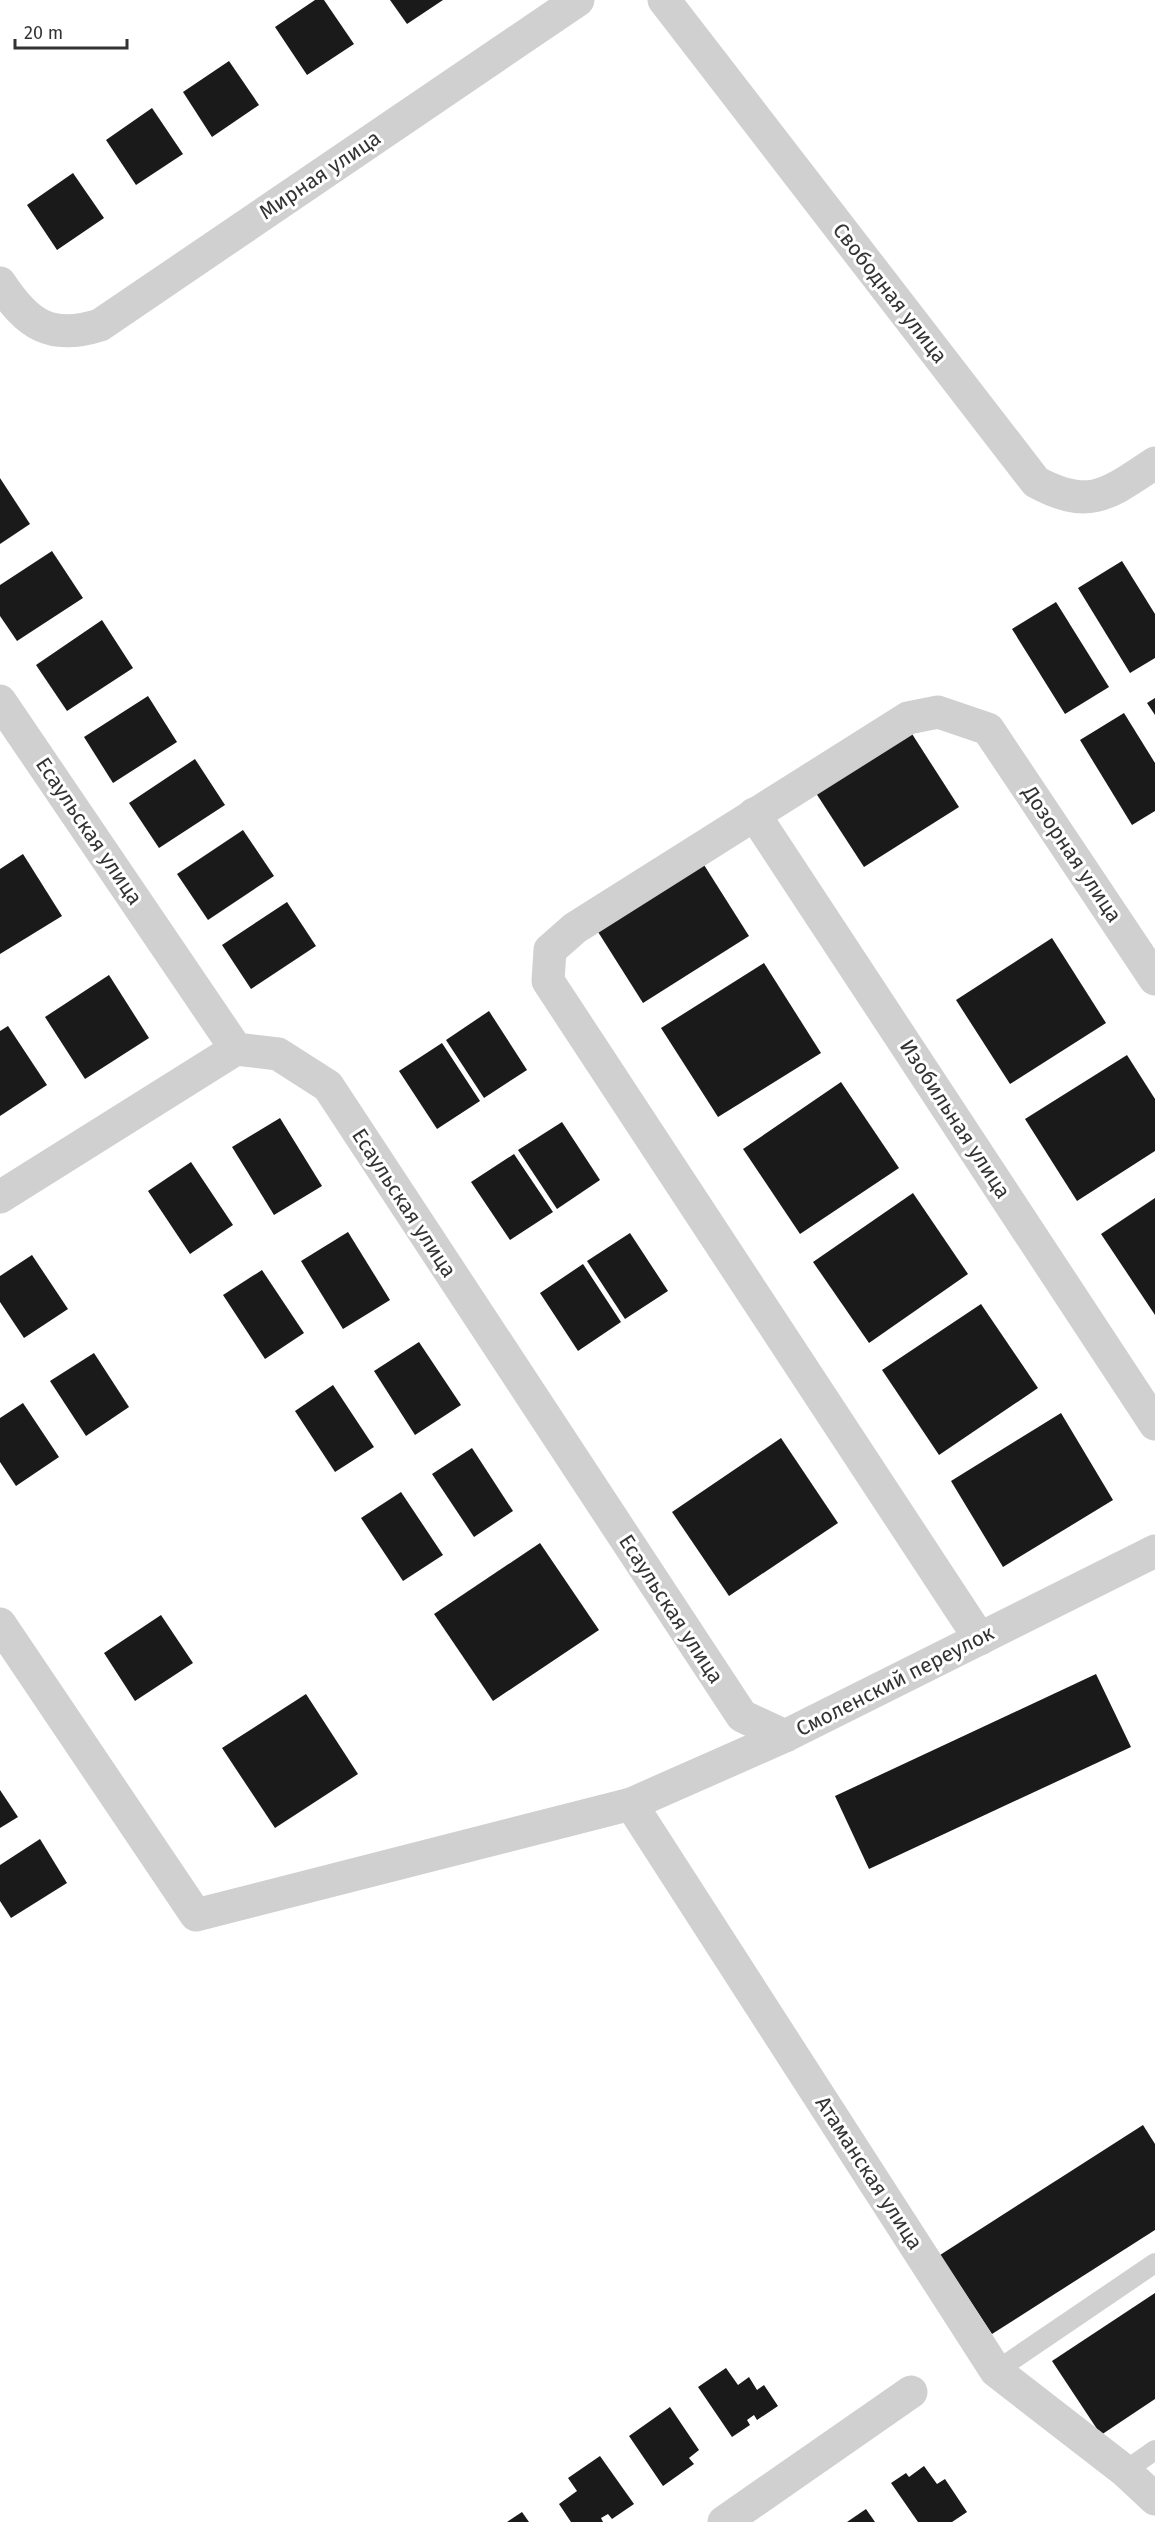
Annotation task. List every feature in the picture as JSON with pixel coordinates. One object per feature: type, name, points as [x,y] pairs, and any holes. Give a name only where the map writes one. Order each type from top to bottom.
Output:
[{"type":"street","name":"Мирная улица","points":[[0,283],[18,310],[38,325],[55,330],[82,331],[100,325],[578,0]]},
{"type":"street","name":"Свободная улица","points":[[664,0],[1036,482],[1052,491],[1073,498],[1093,497],[1117,489],[1155,464]]},
{"type":"street","name":"Есаульская улица","points":[[0,700],[236,1049],[278,1053],[328,1086],[742,1716],[785,1736]]},
{"type":"street","name":"Дозорная улица","points":[[754,814],[908,718],[938,712],[988,729],[1155,979]]},
{"type":"street","points":[[754,814],[575,928],[550,950],[548,981],[980,1639]]},
{"type":"street","name":"Изобильная улица","points":[[754,814],[1155,1424]]},
{"type":"street","points":[[0,1197],[236,1049]]},
{"type":"street","name":"Смоленский переулок","points":[[0,1624],[196,1915],[631,1803],[785,1736],[1155,1551]]},
{"type":"street","name":"Атаманская улица","points":[[631,1803],[996,2371],[1125,2470],[1155,2499]]},
{"type":"street","points":[[724,2522],[911,2392]]},
{"type":"lane","points":[[996,2371],[1155,2263]]},
{"type":"lane","points":[[1125,2470],[1155,2450]]},
{"type":"building","points":[[315,0],[324,0],[354,44],[307,75],[275,27]]},
{"type":"building","points":[[390,0],[443,0],[407,24]]},
{"type":"building","points":[[229,61],[259,105],[212,137],[183,92]]},
{"type":"building","points":[[152,108],[183,154],[136,185],[106,140]]},
{"type":"building","points":[[73,173],[104,218],[57,250],[27,205]]},
{"type":"building","points":[[0,478],[30,524],[0,544]]},
{"type":"building","points":[[52,551],[83,598],[17,641],[0,616],[0,585]]},
{"type":"building","points":[[1122,561],[1155,614],[1155,658],[1130,673],[1078,588]]},
{"type":"building","points":[[1056,602],[1109,687],[1065,714],[1012,629]]},
{"type":"building","points":[[102,620],[133,668],[67,711],[36,665]]},
{"type":"building","points":[[148,696],[177,742],[113,783],[84,737]]},
{"type":"building","points":[[1155,698],[1155,715],[1147,703]]},
{"type":"building","points":[[1124,713],[1155,763],[1155,811],[1132,825],[1080,740]]},
{"type":"building","points":[[905,723],[959,807],[864,867],[810,784]]},
{"type":"building","points":[[195,759],[225,805],[159,848],[129,803]]},
{"type":"building","points":[[243,830],[274,876],[208,920],[177,874]]},
{"type":"building","points":[[23,854],[62,916],[0,954],[0,869]]},
{"type":"building","points":[[699,857],[749,936],[643,1003],[593,924]]},
{"type":"building","points":[[287,902],[316,946],[251,989],[222,945]]},
{"type":"building","points":[[1052,938],[1106,1023],[1010,1084],[956,1000]]},
{"type":"building","points":[[764,963],[821,1053],[718,1117],[661,1028]]},
{"type":"building","points":[[109,975],[149,1038],[85,1079],[45,1017]]},
{"type":"building","points":[[489,1011],[527,1070],[484,1098],[446,1040]]},
{"type":"building","points":[[8,1026],[47,1085],[0,1116],[0,1031]]},
{"type":"building","points":[[442,1043],[480,1101],[437,1129],[399,1071]]},
{"type":"building","points":[[1127,1055],[1155,1099],[1155,1151],[1077,1201],[1025,1119]]},
{"type":"building","points":[[841,1082],[899,1168],[800,1234],[743,1149]]},
{"type":"building","points":[[280,1118],[322,1186],[274,1215],[232,1147]]},
{"type":"building","points":[[562,1122],[600,1180],[557,1209],[518,1150]]},
{"type":"building","points":[[514,1154],[553,1212],[510,1240],[471,1182]]},
{"type":"building","points":[[191,1162],[233,1225],[190,1254],[148,1191]]},
{"type":"building","points":[[913,1193],[968,1274],[869,1343],[813,1262]]},
{"type":"building","points":[[1155,1198],[1155,1315],[1101,1234]]},
{"type":"building","points":[[348,1232],[390,1300],[343,1329],[301,1261]]},
{"type":"building","points":[[630,1233],[668,1291],[625,1319],[587,1261]]},
{"type":"building","points":[[32,1255],[68,1309],[24,1338],[0,1302],[0,1276]]},
{"type":"building","points":[[583,1264],[621,1322],[578,1351],[540,1293]]},
{"type":"building","points":[[262,1270],[304,1333],[265,1359],[223,1295]]},
{"type":"building","points":[[981,1304],[1038,1388],[939,1455],[882,1370]]},
{"type":"building","points":[[419,1342],[461,1405],[415,1435],[374,1371]]},
{"type":"building","points":[[94,1353],[129,1407],[86,1436],[50,1381]]},
{"type":"building","points":[[333,1385],[374,1447],[335,1472],[295,1411]]},
{"type":"building","points":[[23,1403],[59,1457],[16,1486],[0,1462],[0,1418]]},
{"type":"building","points":[[1061,1413],[1113,1500],[1003,1567],[951,1481]]},
{"type":"building","points":[[781,1438],[838,1523],[729,1596],[672,1512]]},
{"type":"building","points":[[472,1448],[513,1511],[474,1537],[432,1474]]},
{"type":"building","points":[[401,1492],[443,1555],[403,1581],[361,1518]]},
{"type":"building","points":[[540,1543],[599,1630],[493,1701],[434,1614]]},
{"type":"building","points":[[161,1615],[193,1663],[135,1701],[104,1653]]},
{"type":"building","points":[[1096,1674],[1131,1747],[869,1869],[835,1796]]},
{"type":"building","points":[[306,1694],[358,1774],[275,1828],[222,1748]]},
{"type":"building","points":[[0,1790],[18,1817],[0,1828]]},
{"type":"building","points":[[40,1839],[67,1883],[11,1918],[0,1901],[0,1865]]},
{"type":"building","points":[[1143,2125],[1155,2144],[1155,2230],[992,2334],[940,2255]]},
{"type":"building","points":[[1155,2293],[1155,2399],[1101,2435],[1052,2361]]},
{"type":"building","points":[[726,2368],[738,2385],[749,2377],[757,2390],[764,2385],[778,2406],[757,2420],[754,2415],[747,2420],[750,2425],[732,2437],[698,2387]]},
{"type":"building","points":[[670,2407],[699,2450],[689,2458],[694,2464],[663,2486],[629,2436]]},
{"type":"building","points":[[600,2456],[634,2504],[612,2519],[608,2514],[601,2518],[603,2522],[571,2522],[559,2504],[577,2491],[568,2478]]},
{"type":"building","points":[[924,2466],[937,2484],[945,2479],[967,2512],[952,2522],[918,2522],[891,2483],[906,2473],[909,2477]]},
{"type":"building","points":[[866,2509],[875,2522],[847,2522]]},
{"type":"building","points":[[522,2512],[529,2522],[507,2522]]}]
